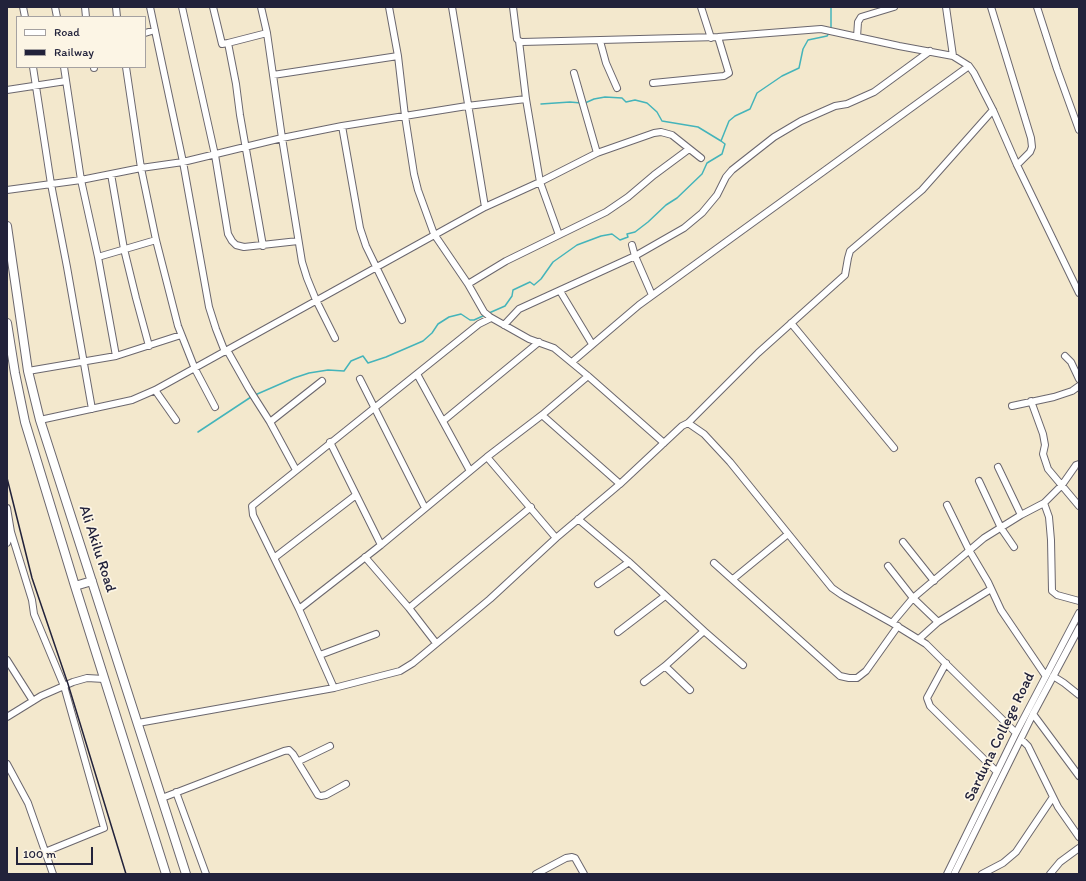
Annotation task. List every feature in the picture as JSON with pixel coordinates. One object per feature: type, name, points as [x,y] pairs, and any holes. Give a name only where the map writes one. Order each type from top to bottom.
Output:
[{"type":"main road","name":"Ali Akilu Road","points":[[7,226],[28,371],[40,420],[186,874]]},
{"type":"main road","name":"Ali Akilu Road","points":[[7,324],[15,373],[26,422],[75,586],[166,874]]},
{"type":"main road","points":[[75,586],[92,581]]},
{"type":"street","points":[[150,7],[183,162],[209,307],[216,330],[226,351],[270,422],[296,470]]},
{"type":"street","points":[[182,7],[215,155],[228,234],[232,241],[244,247],[298,241]]},
{"type":"street","points":[[213,7],[222,44],[267,33]]},
{"type":"street","points":[[261,7],[267,33],[298,241],[305,273],[316,300],[335,338]]},
{"type":"street","points":[[389,7],[398,56],[405,116],[416,185],[434,234],[468,284],[484,312],[490,317],[529,339],[554,348],[664,443]]},
{"type":"street","points":[[452,7],[467,106],[485,206]]},
{"type":"street","points":[[513,7],[540,182],[559,235]]},
{"type":"street","points":[[702,7],[711,38]]},
{"type":"street","points":[[857,37],[858,22],[861,17],[894,7]]},
{"type":"street","points":[[946,7],[953,56]]},
{"type":"street","points":[[991,7],[1031,138],[1032,147],[1030,152],[1017,165]]},
{"type":"street","points":[[1037,7],[1079,130]]},
{"type":"street","points":[[519,41],[600,41],[711,38],[806,29],[821,29],[953,56],[969,66],[974,73],[993,110],[1017,165],[1076,282],[1079,293]]},
{"type":"street","points":[[146,33],[155,30]]},
{"type":"street","points":[[653,83],[724,76],[729,73],[718,37]]},
{"type":"street","points":[[600,41],[606,63],[617,88]]},
{"type":"street","points":[[228,43],[263,246]]},
{"type":"street","points":[[504,325],[519,309],[635,256],[684,228],[702,213],[717,195],[726,177],[732,170],[774,137],[802,121],[835,106],[846,104],[874,92],[930,51]]},
{"type":"street","points":[[273,76],[398,56]]},
{"type":"street","points":[[572,362],[639,304],[969,66]]},
{"type":"street","points":[[33,68],[92,409]]},
{"type":"street","points":[[64,68],[81,180],[98,257],[116,356]]},
{"type":"street","points":[[126,68],[141,168],[156,240],[181,335],[195,369],[215,407]]},
{"type":"street","points":[[574,73],[598,153]]},
{"type":"street","points":[[7,90],[66,81]]},
{"type":"street","points":[[7,190],[81,180],[141,168],[183,162],[282,138],[342,126],[526,98]]},
{"type":"street","points":[[138,723],[334,688],[400,671],[414,663],[495,594],[556,538],[620,484],[682,426],[688,423],[758,353],[845,275],[850,251],[922,190],[993,110]]},
{"type":"street","points":[[342,126],[360,228],[366,246],[402,320]]},
{"type":"street","points":[[40,420],[132,400],[155,390],[485,206],[540,182],[598,153],[654,132],[661,132],[672,136],[701,158]]},
{"type":"street","points":[[468,284],[506,261],[606,212],[628,197],[654,175],[689,149]]},
{"type":"street","points":[[110,174],[124,249],[149,346]]},
{"type":"street","points":[[98,257],[156,240]]},
{"type":"street","points":[[632,245],[635,256],[652,295]]},
{"type":"street","points":[[560,291],[592,344]]},
{"type":"street","points":[[334,688],[299,609],[253,515],[252,506],[330,442],[479,324],[490,317]]},
{"type":"street","points":[[791,323],[894,448]]},
{"type":"street","points":[[28,371],[116,356],[181,335]]},
{"type":"street","points":[[443,421],[539,342]]},
{"type":"street","points":[[1065,356],[1071,362],[1079,379]]},
{"type":"street","points":[[417,374],[470,471]]},
{"type":"street","points":[[299,609],[381,545],[487,456],[542,415],[588,376]]},
{"type":"street","points":[[360,379],[425,508]]},
{"type":"street","points":[[270,422],[322,381]]},
{"type":"street","points":[[1012,406],[1060,395],[1072,391],[1079,386]]},
{"type":"street","points":[[155,390],[176,420]]},
{"type":"street","points":[[1031,402],[1043,434],[1045,445],[1043,454],[1048,469],[1079,506]]},
{"type":"street","points":[[542,415],[620,484]]},
{"type":"street","points":[[688,423],[704,434],[730,462],[832,588],[892,622],[926,644],[1016,733]]},
{"type":"street","points":[[330,442],[381,545]]},
{"type":"street","points":[[487,456],[556,538]]},
{"type":"street","points":[[892,622],[913,598],[984,538],[1021,515],[1044,503],[1062,485],[1076,465],[1079,464]]},
{"type":"street","points":[[998,467],[1021,515]]},
{"type":"street","points":[[979,481],[1001,528],[1014,547]]},
{"type":"street","points":[[274,558],[356,495]]},
{"type":"street","points":[[1044,503],[1048,517],[1051,540],[1052,591],[1057,595],[1079,602]]},
{"type":"street","points":[[947,505],[1001,610],[1045,676]]},
{"type":"street","points":[[409,608],[531,507]]},
{"type":"street","points":[[7,508],[11,532],[32,600],[34,614],[41,633],[58,668],[64,686],[104,828],[46,852]]},
{"type":"street","points":[[578,519],[629,562],[704,632],[743,665]]},
{"type":"street","points":[[7,543],[11,532]]},
{"type":"street","points":[[733,579],[788,534]]},
{"type":"street","points":[[903,542],[934,580]]},
{"type":"street","points":[[365,557],[409,608],[436,643]]},
{"type":"street","points":[[598,584],[629,562]]},
{"type":"street","points":[[714,562],[840,676],[857,678],[866,671],[898,626]]},
{"type":"street","points":[[888,566],[913,598],[938,622]]},
{"type":"street","points":[[919,639],[938,622],[991,589]]},
{"type":"street","points":[[618,632],[665,596]]},
{"type":"street","name":"Sarduna College Road","points":[[954,874],[1053,676],[1079,613]]},
{"type":"street","name":"Sarduna College Road","points":[[947,874],[1045,676],[1066,644],[1079,628]]},
{"type":"street","points":[[644,682],[704,632]]},
{"type":"street","points":[[320,655],[376,634]]},
{"type":"street","points":[[7,660],[33,701]]},
{"type":"street","points":[[946,663],[927,698],[930,706],[997,772]]},
{"type":"street","points":[[665,666],[690,690]]},
{"type":"street","points":[[1053,676],[1079,695]]},
{"type":"street","points":[[7,717],[41,696],[64,686],[87,678],[104,679]]},
{"type":"street","points":[[1033,714],[1079,776]]},
{"type":"street","points":[[1021,739],[1028,746],[1058,807],[1079,837]]},
{"type":"street","points":[[299,762],[330,746]]},
{"type":"street","points":[[162,798],[284,750],[289,750],[293,754],[318,795],[326,795],[346,784]]},
{"type":"street","points":[[7,764],[28,803],[53,874]]},
{"type":"street","points":[[176,792],[206,874]]},
{"type":"street","points":[[982,874],[1003,863],[1013,855],[1053,797]]},
{"type":"street","points":[[1052,874],[1060,862],[1079,848]]},
{"type":"street","points":[[536,874],[566,858],[572,857],[575,858],[584,874]]},
{"type":"waterway","points":[[830,29],[831,7]]},
{"type":"waterway","points":[[585,103],[594,99],[605,97],[622,98],[626,102],[635,100],[647,103],[657,112],[662,121],[698,127],[721,141],[729,121],[735,116],[750,109],[757,93],[782,76],[799,68],[803,49],[808,40],[827,36],[829,33]]},
{"type":"waterway","points":[[541,104],[570,102],[581,103]]},
{"type":"waterway","points":[[489,313],[505,306],[512,296],[513,290],[530,282],[534,285],[541,279],[553,262],[577,245],[601,236],[612,234],[620,240],[628,237],[627,234],[635,232],[666,205],[677,198],[702,174],[707,163],[722,154],[725,144],[721,141]]},
{"type":"waterway","points":[[255,395],[309,373],[328,370],[344,371],[351,361],[363,356],[368,363],[386,357],[423,341],[432,333],[438,324],[449,317],[461,314],[470,320],[474,320],[485,315]]},
{"type":"waterway","points":[[198,432],[251,397]]},
{"type":"railway","points":[[7,478],[32,578],[68,684],[126,874]]}]
